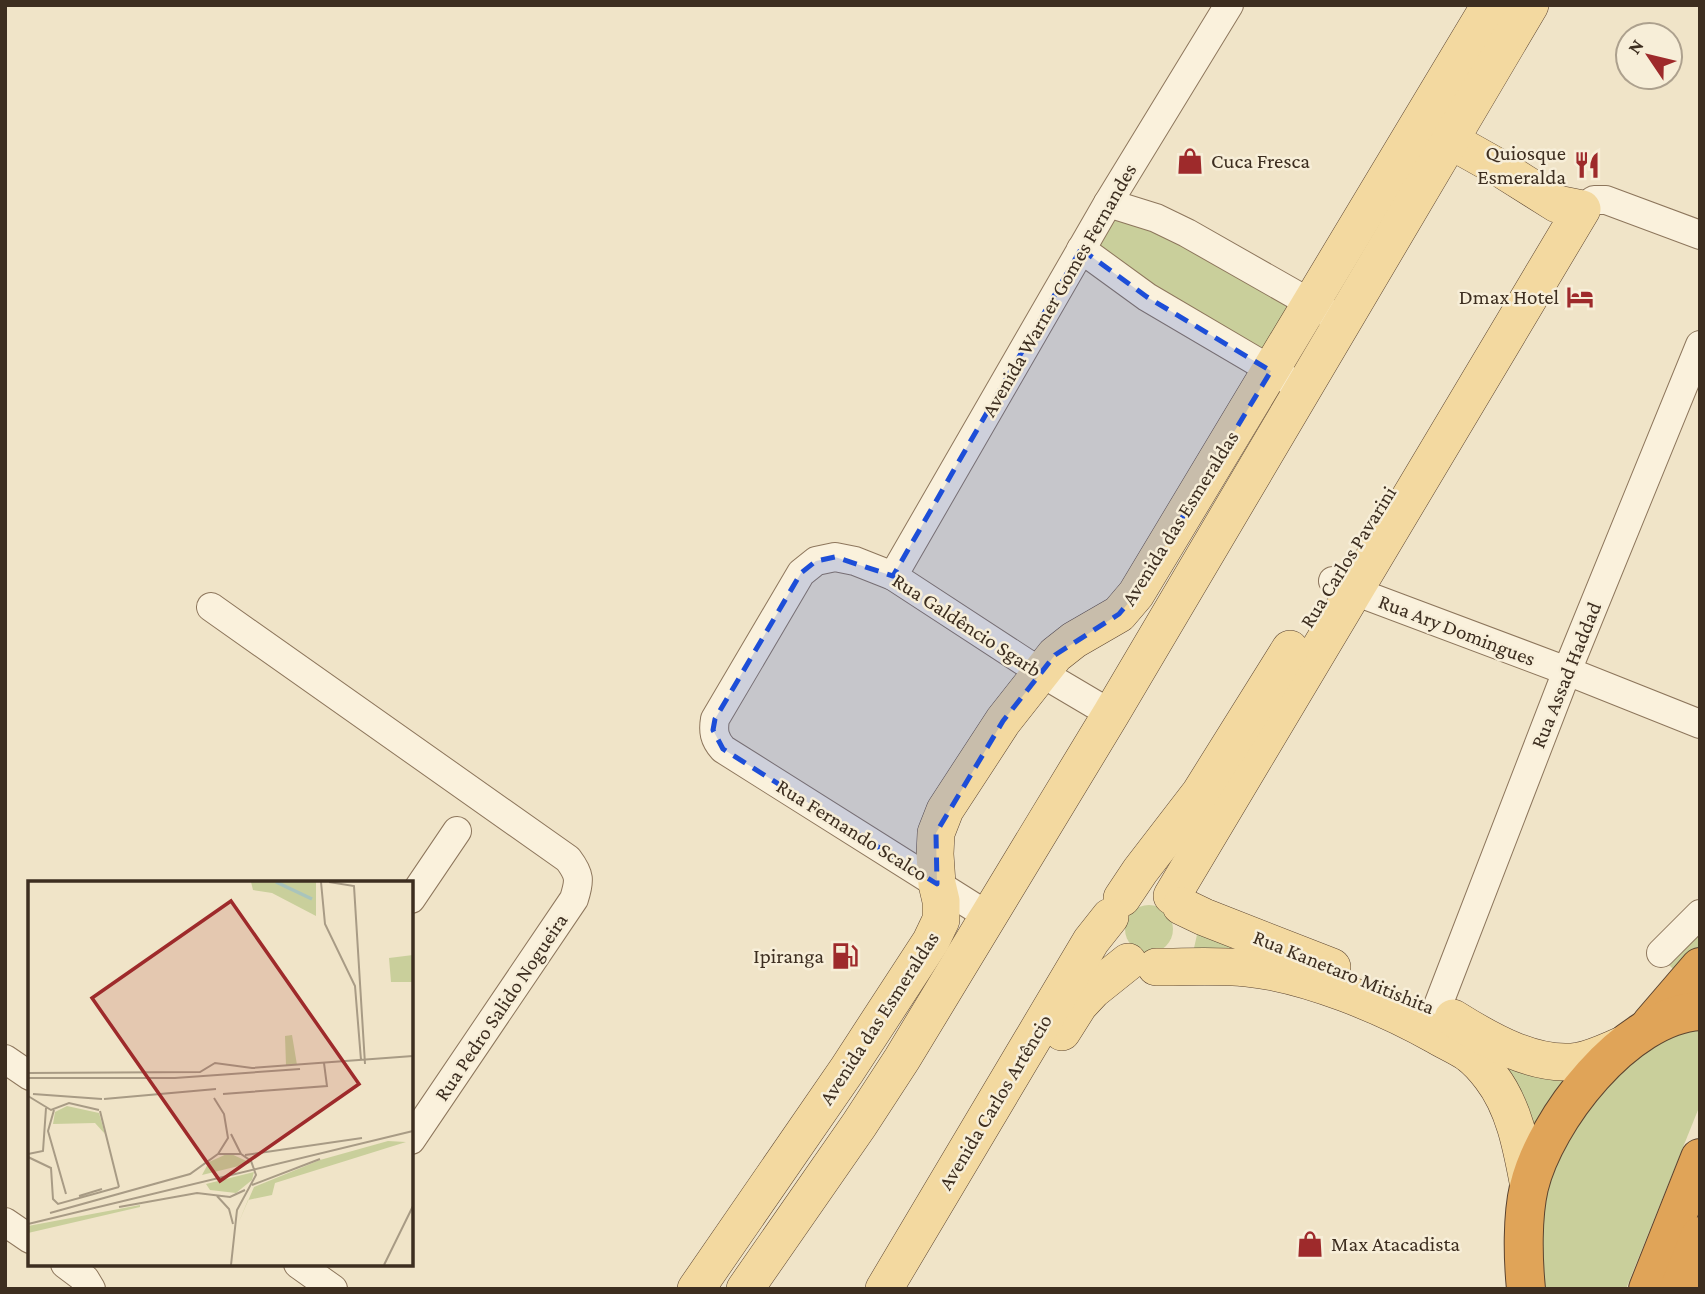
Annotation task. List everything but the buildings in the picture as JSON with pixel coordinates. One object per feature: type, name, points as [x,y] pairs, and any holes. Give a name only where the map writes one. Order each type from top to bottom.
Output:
[{"type":"highway","points":[[1526,1289],[1524,1252],[1529,1187],[1544,1145],[1584,1085],[1636,1036],[1700,967]]},
{"type":"highway","points":[[1636,1036],[1675,1016],[1700,1010]]},
{"type":"highway","points":[[1648,1289],[1700,1158]]},
{"type":"highway","points":[[1679,1289],[1700,1236]]},
{"type":"main road","name":"Avenida das Esmeraldas","points":[[746,1289],[881,1092],[1111,714],[1343,323],[1435,132],[1490,5]]},
{"type":"main road","name":"Avenida das Esmeraldas","points":[[696,1289],[847,1070],[931,941],[941,920],[935,854],[936,833],[945,810],[1003,721],[1055,655],[1074,640],[1119,614],[1136,594],[1312,303],[1530,5]]},
{"type":"main road","points":[[1435,132],[1569,206]]},
{"type":"main road","name":"Rua Carlos Pavarini","points":[[1176,901],[1212,800],[1343,586],[1393,486],[1569,206]]},
{"type":"main road","name":"Rua Carlos Pavarini","points":[[1116,908],[1140,871],[1212,800]]},
{"type":"main road","points":[[1147,888],[1160,890],[1176,901],[1186,917],[1188,930],[1185,943],[1178,954],[1168,962],[1142,965],[1118,954],[1111,943],[1108,930],[1116,908],[1134,891],[1147,888]]},
{"type":"main road","name":"Rua Kanetaro Mitishita","points":[[1176,901],[1204,917],[1437,1008],[1488,1040],[1533,1057],[1555,1061],[1593,1058],[1636,1036]]},
{"type":"main road","name":"Avenida Carlos Artêncio","points":[[884,1289],[1091,941],[1116,908]]},
{"type":"main road","name":"Rua Kanetaro Mitishita","points":[[1142,965],[1248,968],[1301,979],[1406,1019],[1469,1054],[1493,1079],[1505,1100],[1522,1147],[1529,1187]]},
{"type":"main road","name":"Avenida Carlos Artêncio","points":[[909,1289],[1079,1005],[1093,990],[1142,965]]},
{"type":"street","name":"Avenida Warner Gomes Fernandes","points":[[893,576],[1108,203],[1229,5]]},
{"type":"street","points":[[1569,206],[1606,200],[1700,235]]},
{"type":"street","points":[[1108,203],[1156,218],[1187,233],[1343,323]]},
{"type":"street","points":[[1081,249],[1147,297],[1304,389]]},
{"type":"street","name":"Rua Assad Haddad","points":[[1437,1008],[1567,671],[1700,345]]},
{"type":"street","name":"Rua Galdêncio Sgarb","points":[[717,741],[713,730],[715,719],[801,573],[816,561],[835,557],[855,561],[893,576],[1040,672],[1111,714]]},
{"type":"street","name":"Rua Ary Domingues","points":[[1343,586],[1700,724]]},
{"type":"street","name":"Rua Pedro Salido Nogueira","points":[[211,607],[568,859],[577,871],[579,883],[574,899],[413,1137]]},
{"type":"street","name":"Rua Fernando Scalco","points":[[717,741],[723,749],[988,916]]},
{"type":"street","points":[[413,896],[457,831]]},
{"type":"street","points":[[1661,953],[1700,914]]},
{"type":"street","points":[[5,1059],[28,1075]]},
{"type":"street","points":[[5,1222],[28,1238]]},
{"type":"street","points":[[68,1266],[85,1279],[91,1289]]},
{"type":"highlighted area","points":[[1081,249],[1147,297],[1271,371],[1136,594],[1119,614],[1055,655],[1003,721],[936,833],[937,884],[723,749],[713,730],[715,719],[801,573],[816,561],[835,557],[893,576]]},
{"type":"green space","points":[[1108,203],[1312,303],[1271,371],[1081,249]]},
{"type":"green space","points":[[1149,905],[1166,912],[1173,929],[1166,946],[1149,953],[1132,946],[1125,929],[1132,912]]},
{"type":"green space","points":[[1700,925],[1700,953],[1681,977],[1665,961]]},
{"type":"green space","points":[[1199,926],[1312,969],[1187,957],[1194,948]]},
{"type":"green space","points":[[1700,1019],[1700,1105],[1626,1289],[1539,1289],[1548,1168],[1606,1076]]},
{"type":"green space","points":[[1475,1043],[1567,1075],[1532,1148]]},
{"type":"place","name":"Cuca Fresca","points":[[1190,161]]},
{"type":"place","name":"Quiosque Esmeralda","points":[[1587,165]]},
{"type":"place","name":"Dmax Hotel","points":[[1580,297]]},
{"type":"place","name":"Ipiranga","points":[[845,956]]},
{"type":"place","name":"Max Atacadista","points":[[1310,1244]]}]
